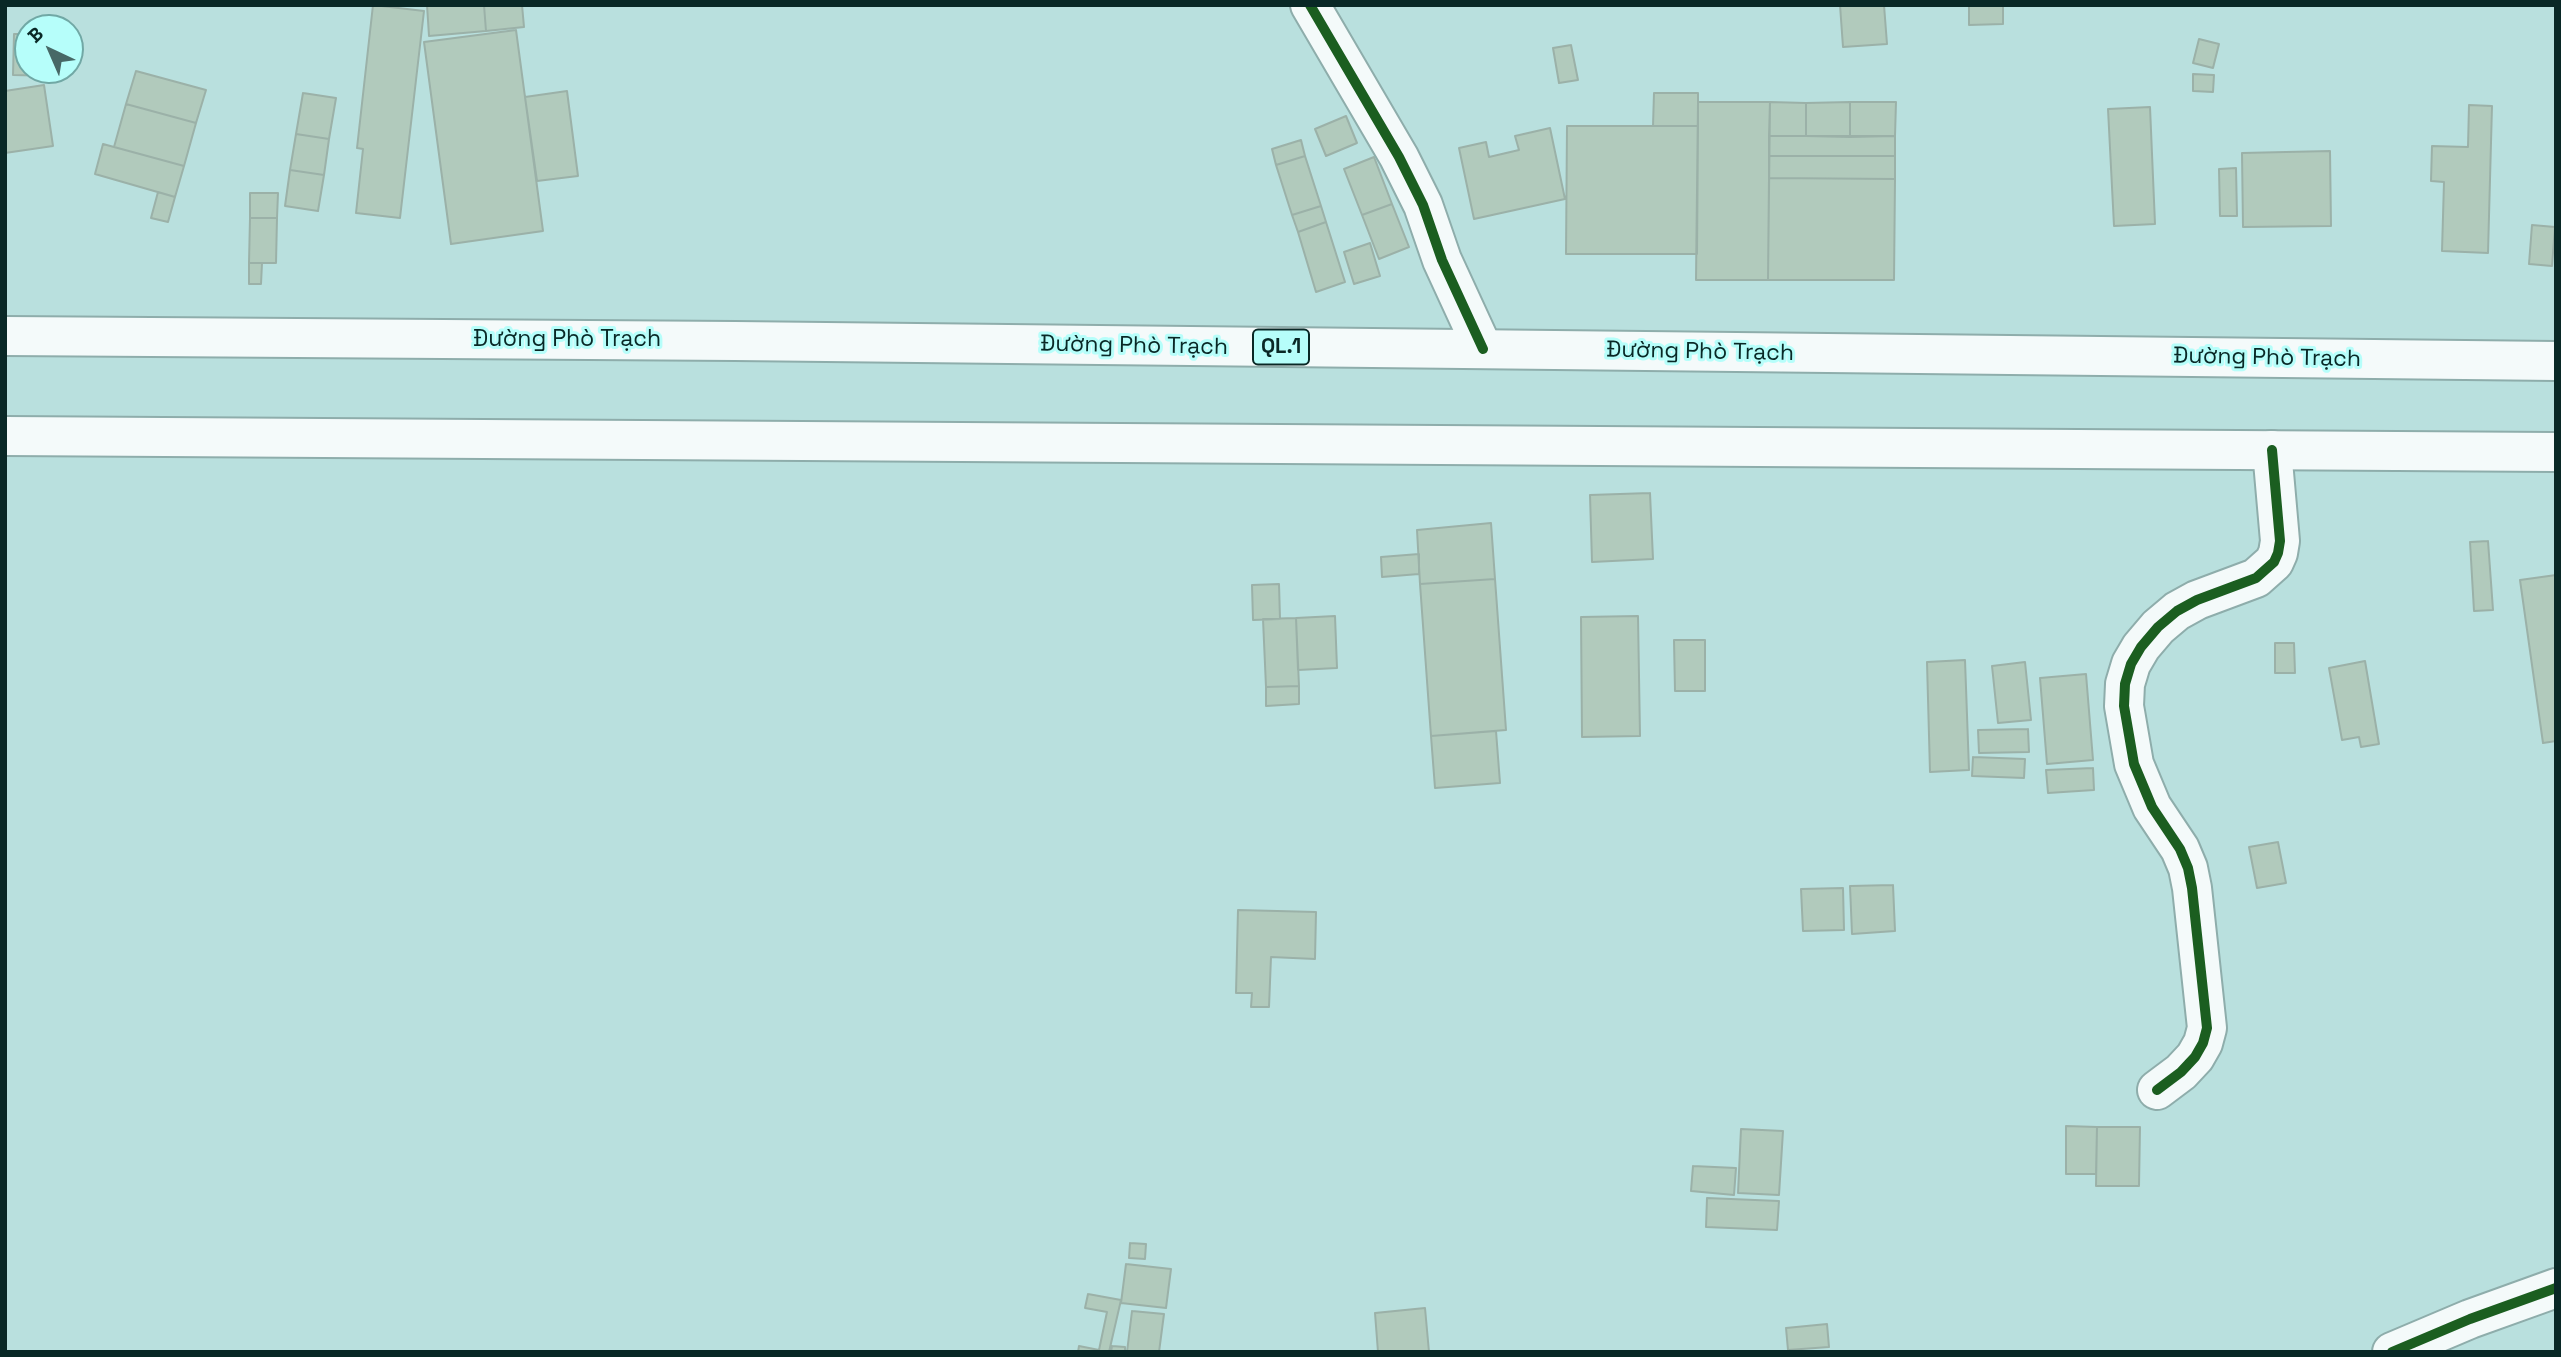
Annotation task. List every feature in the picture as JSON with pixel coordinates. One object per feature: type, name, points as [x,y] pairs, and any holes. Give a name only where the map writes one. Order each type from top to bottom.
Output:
[{"type":"main road","points":[[1310,5],[1399,157],[1423,205],[1442,260],[1483,349]]},
{"type":"main road","name":"Đường Phò Trạch","points":[[5,336],[2556,361]]},
{"type":"main road","points":[[5,436],[2556,452]]},
{"type":"main road","points":[[2157,1090],[2181,1072],[2195,1057],[2207,1028],[2188,868],[2180,849],[2152,807],[2134,764],[2124,706],[2125,684],[2131,664],[2141,647],[2158,627],[2177,611],[2197,600],[2256,578],[2274,562],[2280,541],[2272,450]]},
{"type":"main road","points":[[2392,1352],[2470,1319],[2556,1289]]},
{"type":"building","points":[[373,5],[424,11],[400,218],[356,213],[363,149],[357,148]]},
{"type":"building","points":[[427,5],[484,5],[486,31],[429,36]]},
{"type":"building","points":[[484,5],[522,5],[524,27],[486,31]]},
{"type":"building","points":[[1840,5],[1884,5],[1887,44],[1843,47]]},
{"type":"building","points":[[1969,5],[2003,5],[2003,24],[1969,25]]},
{"type":"building","points":[[516,30],[543,231],[451,244],[424,42]]},
{"type":"building","points":[[2199,39],[2219,44],[2213,68],[2193,63]]},
{"type":"building","points":[[1571,45],[1578,80],[1559,83],[1553,48]]},
{"type":"building","points":[[136,71],[206,90],[196,123],[126,104]]},
{"type":"building","points":[[2193,74],[2214,75],[2213,92],[2193,91]]},
{"type":"building","points":[[44,85],[53,146],[5,153],[5,91]]},
{"type":"building","points":[[567,91],[578,176],[537,181],[525,97]]},
{"type":"building","points":[[303,93],[336,98],[329,139],[296,134]]},
{"type":"building","points":[[1654,93],[1698,93],[1698,126],[1653,126]]},
{"type":"building","points":[[1698,102],[1770,102],[1768,280],[1696,280]]},
{"type":"building","points":[[1770,102],[1806,103],[1806,136],[1769,136]]},
{"type":"building","points":[[1850,102],[1850,137],[1806,136],[1806,103]]},
{"type":"building","points":[[1850,102],[1896,102],[1895,136],[1850,137]]},
{"type":"building","points":[[126,104],[196,123],[184,166],[114,147]]},
{"type":"building","points":[[2469,105],[2492,106],[2488,253],[2442,251],[2444,182],[2431,181],[2432,146],[2468,147]]},
{"type":"building","points":[[2150,107],[2155,224],[2114,226],[2108,109]]},
{"type":"building","points":[[1346,116],[1357,143],[1326,156],[1315,129]]},
{"type":"building","points":[[1567,126],[1698,126],[1697,254],[1566,254]]},
{"type":"building","points":[[1550,128],[1565,199],[1474,219],[1459,148],[1486,142],[1489,157],[1519,150],[1515,136]]},
{"type":"building","points":[[296,134],[329,139],[324,175],[290,170]]},
{"type":"building","points":[[1769,136],[1895,136],[1895,156],[1769,156]]},
{"type":"building","points":[[1301,140],[1305,156],[1276,165],[1272,149]]},
{"type":"building","points":[[103,144],[184,166],[175,197],[95,174]]},
{"type":"building","points":[[2330,151],[2331,226],[2243,227],[2242,153]]},
{"type":"building","points":[[1305,156],[1321,206],[1292,215],[1276,165]]},
{"type":"building","points":[[1769,156],[1895,156],[1895,179],[1769,178]]},
{"type":"building","points":[[1374,157],[1392,204],[1362,215],[1344,169]]},
{"type":"building","points":[[2236,168],[2237,216],[2220,216],[2219,169]]},
{"type":"building","points":[[290,170],[324,175],[318,211],[285,206]]},
{"type":"building","points":[[1769,178],[1895,179],[1894,280],[1768,280]]},
{"type":"building","points":[[158,192],[175,197],[168,222],[151,218]]},
{"type":"building","points":[[250,193],[278,193],[277,218],[250,218]]},
{"type":"building","points":[[1392,204],[1409,247],[1379,259],[1362,215]]},
{"type":"building","points":[[1321,206],[1326,222],[1298,232],[1292,215]]},
{"type":"building","points":[[250,218],[277,218],[276,263],[249,263]]},
{"type":"building","points":[[1326,222],[1345,282],[1316,292],[1298,232]]},
{"type":"building","points":[[2532,225],[2555,227],[2552,266],[2529,264]]},
{"type":"building","points":[[1370,243],[1380,276],[1354,284],[1344,252]]},
{"type":"building","points":[[249,263],[262,263],[261,284],[249,284]]},
{"type":"building","points":[[1650,493],[1653,559],[1592,562],[1590,495]]},
{"type":"building","points":[[1491,523],[1495,579],[1420,584],[1417,530]]},
{"type":"building","points":[[2488,541],[2493,610],[2474,611],[2470,542]]},
{"type":"building","points":[[1419,554],[1419,574],[1382,577],[1381,557]]},
{"type":"building","points":[[2556,575],[2556,741],[2543,743],[2520,580]]},
{"type":"building","points":[[1495,579],[1506,730],[1431,736],[1420,584]]},
{"type":"building","points":[[1279,584],[1280,619],[1253,620],[1252,585]]},
{"type":"building","points":[[1335,616],[1337,668],[1298,670],[1296,618]]},
{"type":"building","points":[[1638,616],[1640,736],[1582,737],[1581,617]]},
{"type":"building","points":[[1296,618],[1299,686],[1266,687],[1263,619]]},
{"type":"building","points":[[1674,640],[1705,640],[1705,691],[1675,691]]},
{"type":"building","points":[[2275,643],[2294,643],[2295,673],[2275,673]]},
{"type":"building","points":[[1965,660],[1969,770],[1930,772],[1927,662]]},
{"type":"building","points":[[2365,661],[2379,744],[2361,747],[2359,737],[2342,740],[2329,668]]},
{"type":"building","points":[[2025,662],[2031,720],[1998,723],[1992,666]]},
{"type":"building","points":[[2086,674],[2093,760],[2047,764],[2040,678]]},
{"type":"building","points":[[1299,686],[1299,704],[1266,706],[1266,687]]},
{"type":"building","points":[[2028,729],[2029,752],[1979,753],[1978,730]]},
{"type":"building","points":[[1496,731],[1500,783],[1435,788],[1431,736]]},
{"type":"building","points":[[1973,757],[2025,759],[2024,778],[1972,776]]},
{"type":"building","points":[[2093,768],[2094,790],[2048,793],[2046,770]]},
{"type":"building","points":[[2278,842],[2286,883],[2257,888],[2249,847]]},
{"type":"building","points":[[1893,885],[1895,931],[1852,934],[1850,886]]},
{"type":"building","points":[[1843,888],[1844,930],[1803,931],[1801,889]]},
{"type":"building","points":[[1238,910],[1316,912],[1315,959],[1271,957],[1269,1007],[1251,1007],[1252,993],[1236,993]]},
{"type":"building","points":[[2066,1126],[2097,1127],[2096,1174],[2066,1174]]},
{"type":"building","points":[[2097,1127],[2140,1127],[2139,1186],[2096,1186]]},
{"type":"building","points":[[1741,1129],[1783,1131],[1779,1195],[1738,1193]]},
{"type":"building","points":[[1693,1166],[1736,1168],[1734,1195],[1691,1191]]},
{"type":"building","points":[[1707,1198],[1779,1201],[1777,1230],[1706,1227]]},
{"type":"building","points":[[1130,1243],[1146,1244],[1145,1259],[1129,1258]]},
{"type":"building","points":[[1126,1264],[1171,1269],[1166,1308],[1121,1303]]},
{"type":"building","points":[[1088,1294],[1121,1300],[1109,1352],[1078,1352],[1079,1346],[1099,1350],[1107,1312],[1085,1308]]},
{"type":"building","points":[[1425,1308],[1429,1352],[1378,1352],[1375,1313]]},
{"type":"building","points":[[1132,1311],[1164,1314],[1159,1352],[1127,1352]]},
{"type":"building","points":[[1827,1324],[1829,1347],[1788,1350],[1786,1328]]},
{"type":"building","points":[[1112,1346],[1125,1347],[1125,1352],[1111,1352]]},
{"type":"cycle path","points":[[1310,5],[1399,157],[1423,205],[1442,260],[1483,349]]},
{"type":"cycle path","points":[[2157,1090],[2181,1072],[2195,1057],[2207,1028],[2188,868],[2180,849],[2152,807],[2134,764],[2124,706],[2125,684],[2131,664],[2141,647],[2158,627],[2177,611],[2197,600],[2256,578],[2274,562],[2280,541],[2272,450]]},
{"type":"cycle path","points":[[2392,1352],[2470,1319],[2556,1288]]}]
